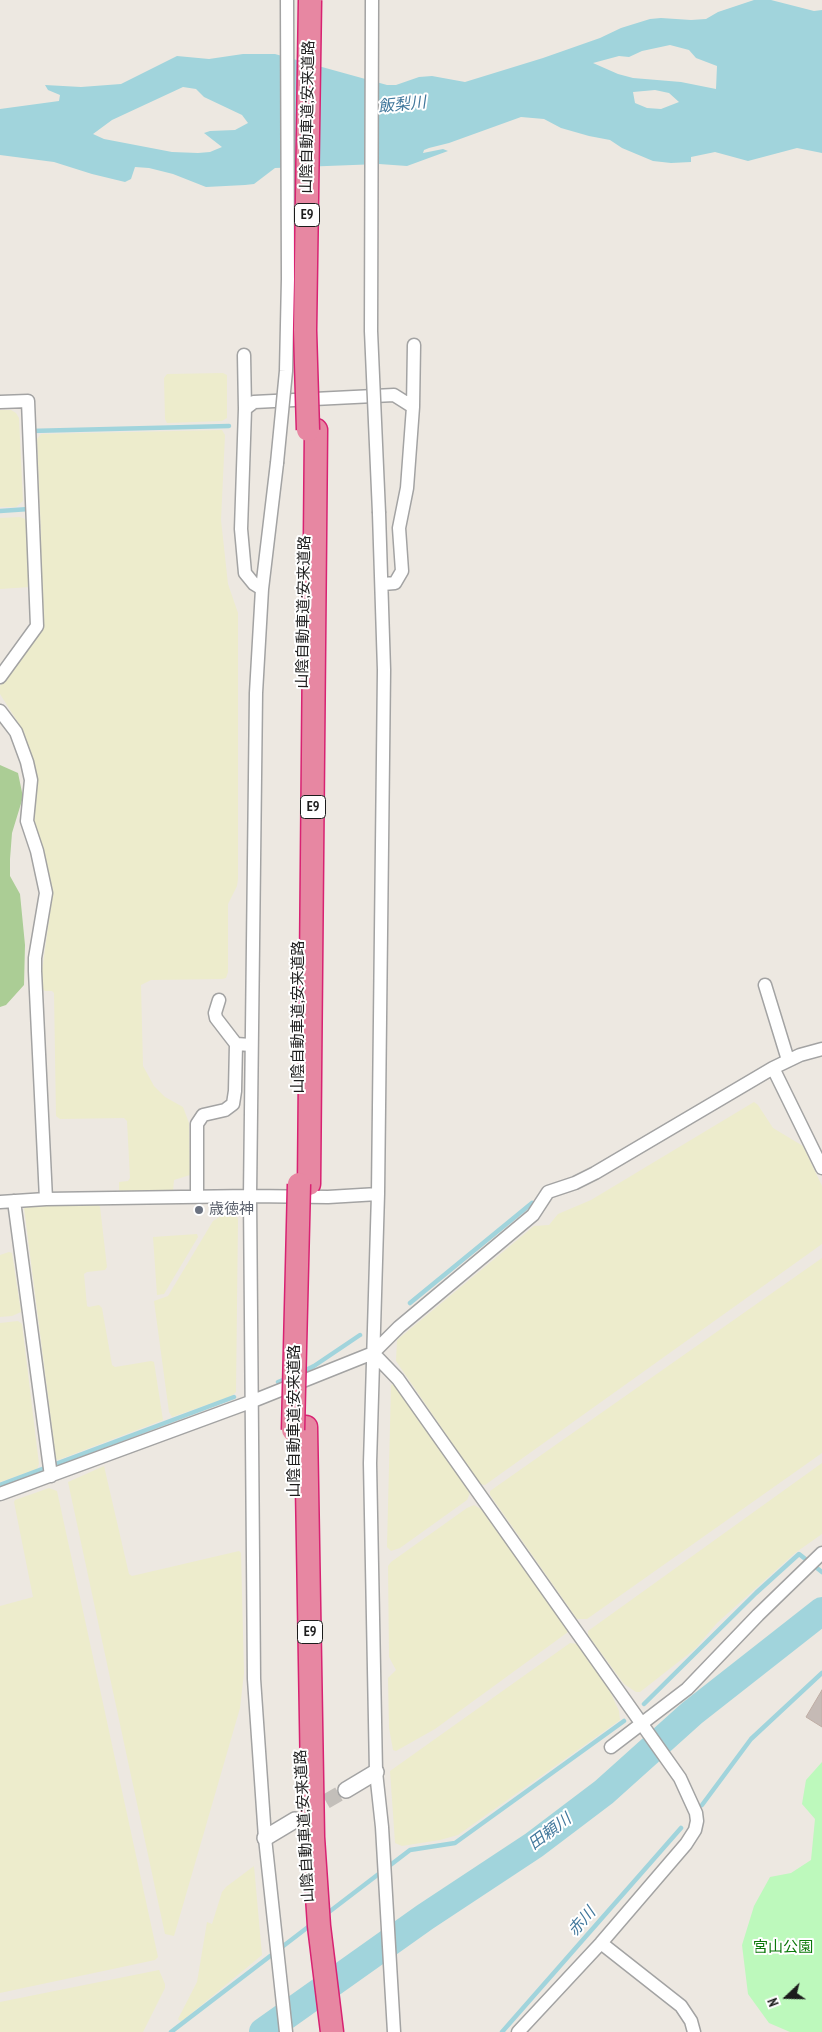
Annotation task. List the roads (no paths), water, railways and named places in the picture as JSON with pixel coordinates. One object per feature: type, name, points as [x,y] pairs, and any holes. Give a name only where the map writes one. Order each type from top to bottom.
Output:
[{"type":"highway","name":"山陰自動車道;安来道路","points":[[310,0],[305,330],[312,430]]},
{"type":"highway","name":"山陰自動車道;安来道路","points":[[320,0],[312,430],[300,800],[304,1184],[300,1428],[304,1832],[311,1926],[323,2032]]},
{"type":"highway","name":"山陰自動車道;安来道路","points":[[304,1832],[319,1926],[332,2032]]},
{"type":"street","points":[[286,2032],[265,1838],[254,1679],[250,1196],[256,693],[262,589],[286,371],[288,279],[287,0]]},
{"type":"street","points":[[372,0],[371,331],[384,670],[378,1194],[370,1463],[376,1772],[382,1827],[394,2032]]},
{"type":"street","points":[[382,584],[395,583],[402,571],[399,528],[407,488],[413,407],[414,345]]},
{"type":"street","points":[[244,355],[245,409],[241,528],[246,573],[254,584],[262,589]]},
{"type":"street","points":[[245,409],[254,402],[394,395],[413,407]]},
{"type":"street","points":[[0,402],[28,401],[37,626],[0,677]]},
{"type":"street","points":[[0,711],[16,732],[25,754],[31,780],[27,821],[37,850],[46,893],[35,958],[35,971],[46,1199]]},
{"type":"street","points":[[765,985],[788,1060]]},
{"type":"street","points":[[197,1197],[197,1124],[203,1115],[226,1110],[233,1104],[236,1044],[214,1013],[219,1000]]},
{"type":"street","points":[[236,1044],[252,1045]]},
{"type":"street","points":[[0,1494],[50,1470],[253,1401],[373,1354],[399,1327],[534,1215],[548,1192],[575,1183],[595,1173],[788,1060],[822,1049]]},
{"type":"street","points":[[773,1068],[822,1168]]},
{"type":"street","points":[[0,1202],[46,1199],[250,1196],[328,1197],[378,1194]]},
{"type":"street","points":[[14,1201],[50,1470]]},
{"type":"street","points":[[373,1354],[398,1379],[680,1778],[696,1813],[695,1830],[601,1943],[518,2032]]},
{"type":"street","points":[[611,1747],[643,1726],[687,1689],[758,1615],[822,1553]]},
{"type":"street","points":[[346,1790],[376,1772]]},
{"type":"street","points":[[265,1838],[304,1832]]},
{"type":"street","points":[[601,1943],[681,2006],[691,2021],[694,2032]]},
{"type":"water","name":"飯梨川","points":[[754,0],[771,0],[814,11],[822,10],[822,153],[797,148],[748,161],[715,152],[691,157],[691,162],[671,163],[653,161],[622,148],[610,140],[561,128],[544,119],[521,117],[424,150],[423,153],[443,149],[448,151],[407,166],[379,164],[275,168],[254,184],[245,185],[206,187],[173,174],[149,168],[135,167],[131,179],[125,182],[54,162],[0,155],[0,109],[59,101],[60,95],[48,90],[45,85],[81,87],[121,84],[177,56],[209,59],[243,54],[275,54],[387,85],[396,85],[419,77],[432,76],[465,82],[543,58],[650,19],[706,19],[718,12]],"holes":[[[670,45],[689,50],[696,58],[717,66],[716,89],[681,82],[633,78],[618,74],[593,63],[619,56],[629,57],[642,51]],[[183,87],[196,89],[204,97],[242,115],[248,123],[235,130],[204,133],[222,147],[210,152],[198,153],[172,152],[104,139],[93,134],[112,120]],[[655,90],[669,93],[679,102],[661,109],[647,108],[635,103],[633,92]]]},
{"type":"waterway","points":[[30,431],[229,426]]},
{"type":"waterway","points":[[0,511],[29,509]]},
{"type":"waterway","points":[[410,1303],[532,1203]]},
{"type":"waterway","points":[[302,1372],[360,1335]]},
{"type":"waterway","points":[[278,1382],[288,1378]]},
{"type":"waterway","points":[[0,1485],[234,1397]]},
{"type":"waterway","points":[[644,1704],[756,1593],[799,1554],[822,1572]]},
{"type":"waterway","name":"田頼川","points":[[263,2032],[425,1917],[534,1845],[604,1792],[692,1713],[822,1611]]},
{"type":"waterway","name":"赤川","points":[[702,1805],[751,1739],[822,1673]]},
{"type":"waterway","points":[[325,1915],[410,1850],[455,1843],[624,1721]]},
{"type":"waterway","name":"赤川","points":[[502,2032],[681,1828]]},
{"type":"waterway","points":[[171,2032],[312,1924]]},
{"type":"tunnel","points":[[306,1813],[346,1790]]},
{"type":"place","name":"歳徳神","points":[[199,1210]]},
{"type":"park label","name":"宮山公園","points":[[783,1948]]}]
